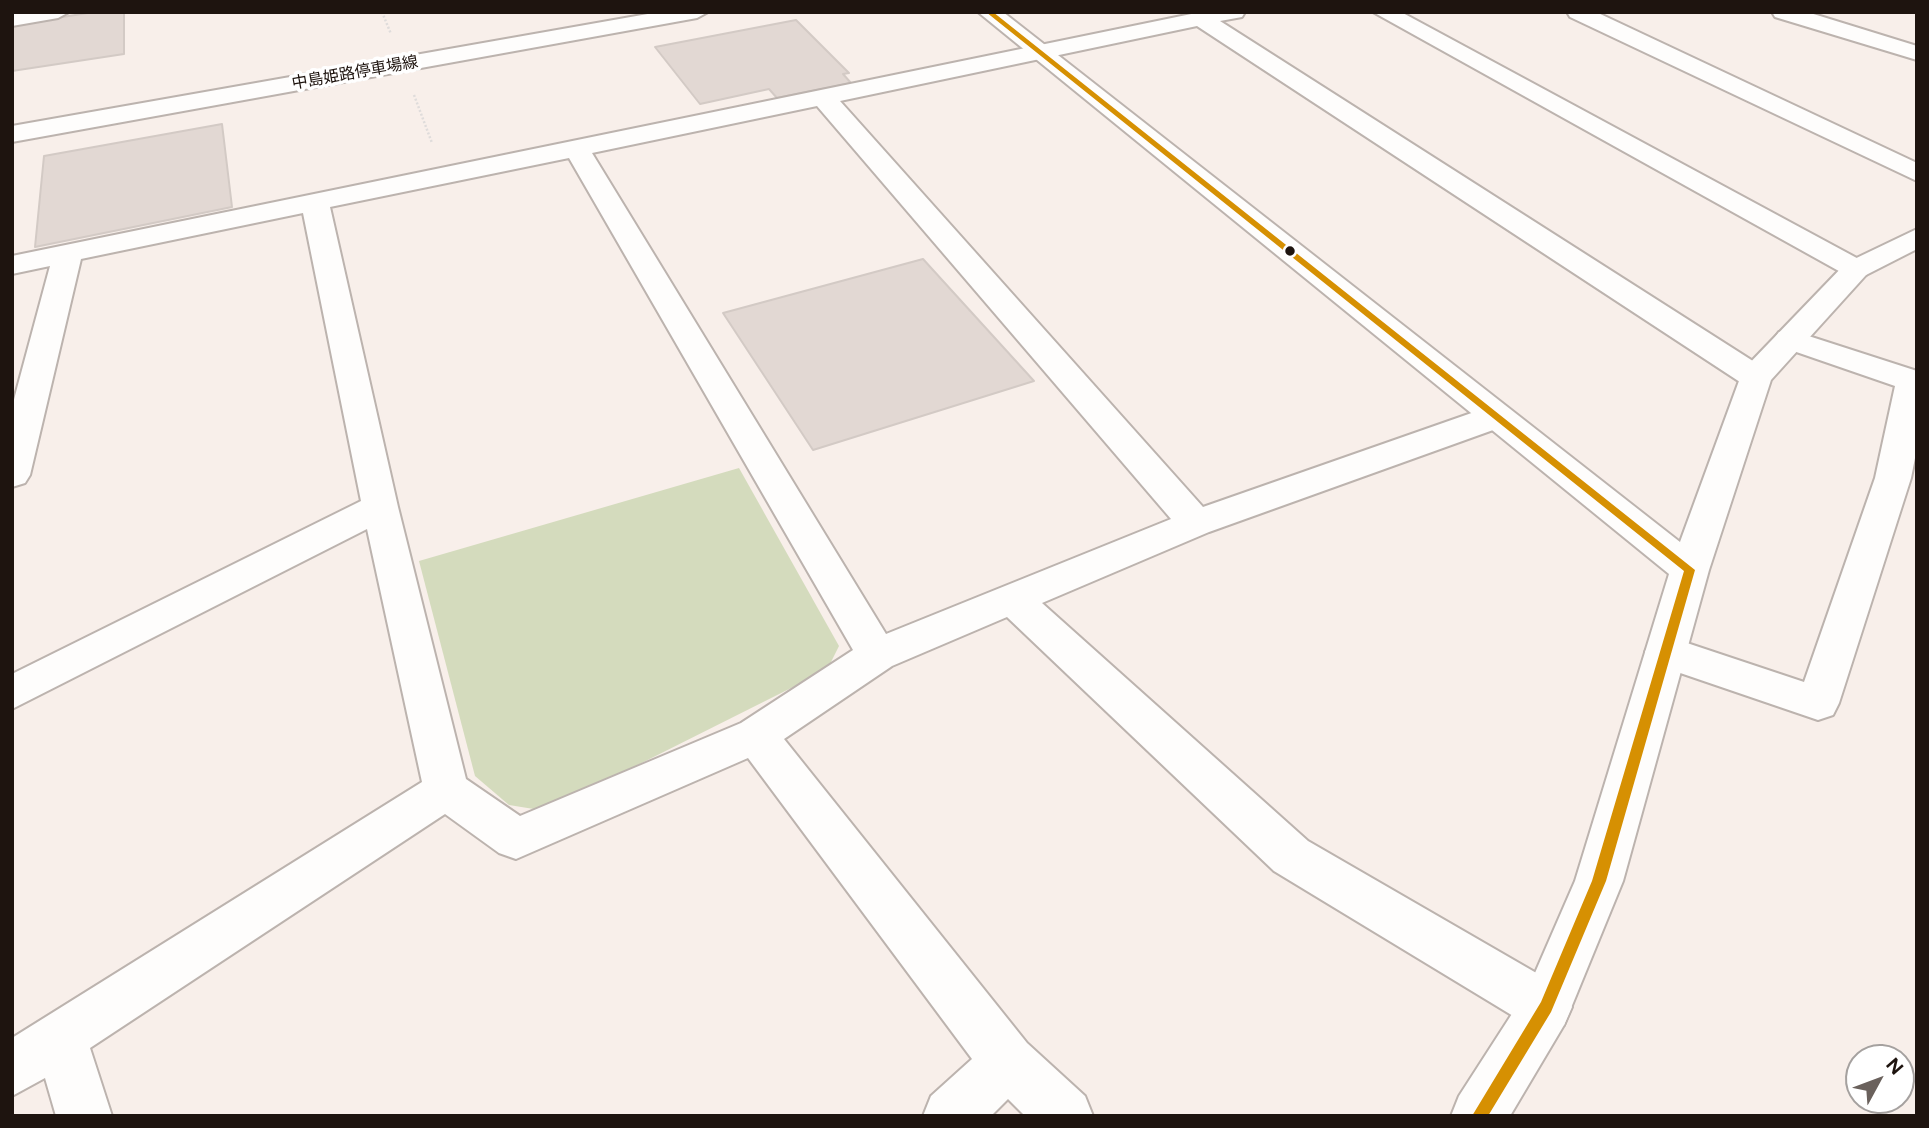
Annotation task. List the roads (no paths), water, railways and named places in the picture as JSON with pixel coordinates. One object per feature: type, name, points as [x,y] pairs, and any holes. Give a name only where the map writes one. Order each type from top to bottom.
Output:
[{"type":"street","points":[[12,19],[58,12]]},
{"type":"street","name":"中島姫路停車場線","points":[[12,114],[596,12]]},
{"type":"street","name":"中島姫路停車場線","points":[[12,134],[697,12]]},
{"type":"street","points":[[989,12],[1690,570]]},
{"type":"street","points":[[12,265],[1234,12]]},
{"type":"street","points":[[1384,12],[1856,269]]},
{"type":"street","points":[[1578,12],[1917,173]]},
{"type":"street","points":[[1783,12],[1917,53]]},
{"type":"street","points":[[1201,19],[1755,377]]},
{"type":"street","points":[[823,97],[1196,523]]},
{"type":"street","points":[[576,148],[877,655]]},
{"type":"street","points":[[315,202],[380,507],[446,790],[516,839],[755,735],[877,655],[1196,523],[1495,417]]},
{"type":"street","points":[[1479,1116],[1546,1007],[1600,880],[1628,792],[1690,570],[1755,377],[1856,269],[1917,237]]},
{"type":"street","points":[[12,475],[68,254]]},
{"type":"street","points":[[1665,652],[1818,703],[1893,478],[1913,381],[1790,339]]},
{"type":"street","points":[[12,692],[380,507]]},
{"type":"street","points":[[1012,599],[1291,856],[1546,1007]]},
{"type":"street","points":[[755,735],[1008,1062],[1065,1116]]},
{"type":"street","points":[[12,1069],[446,790]]},
{"type":"street","points":[[60,1037],[84,1116]]},
{"type":"street","points":[[951,1116],[1008,1062]]}]
